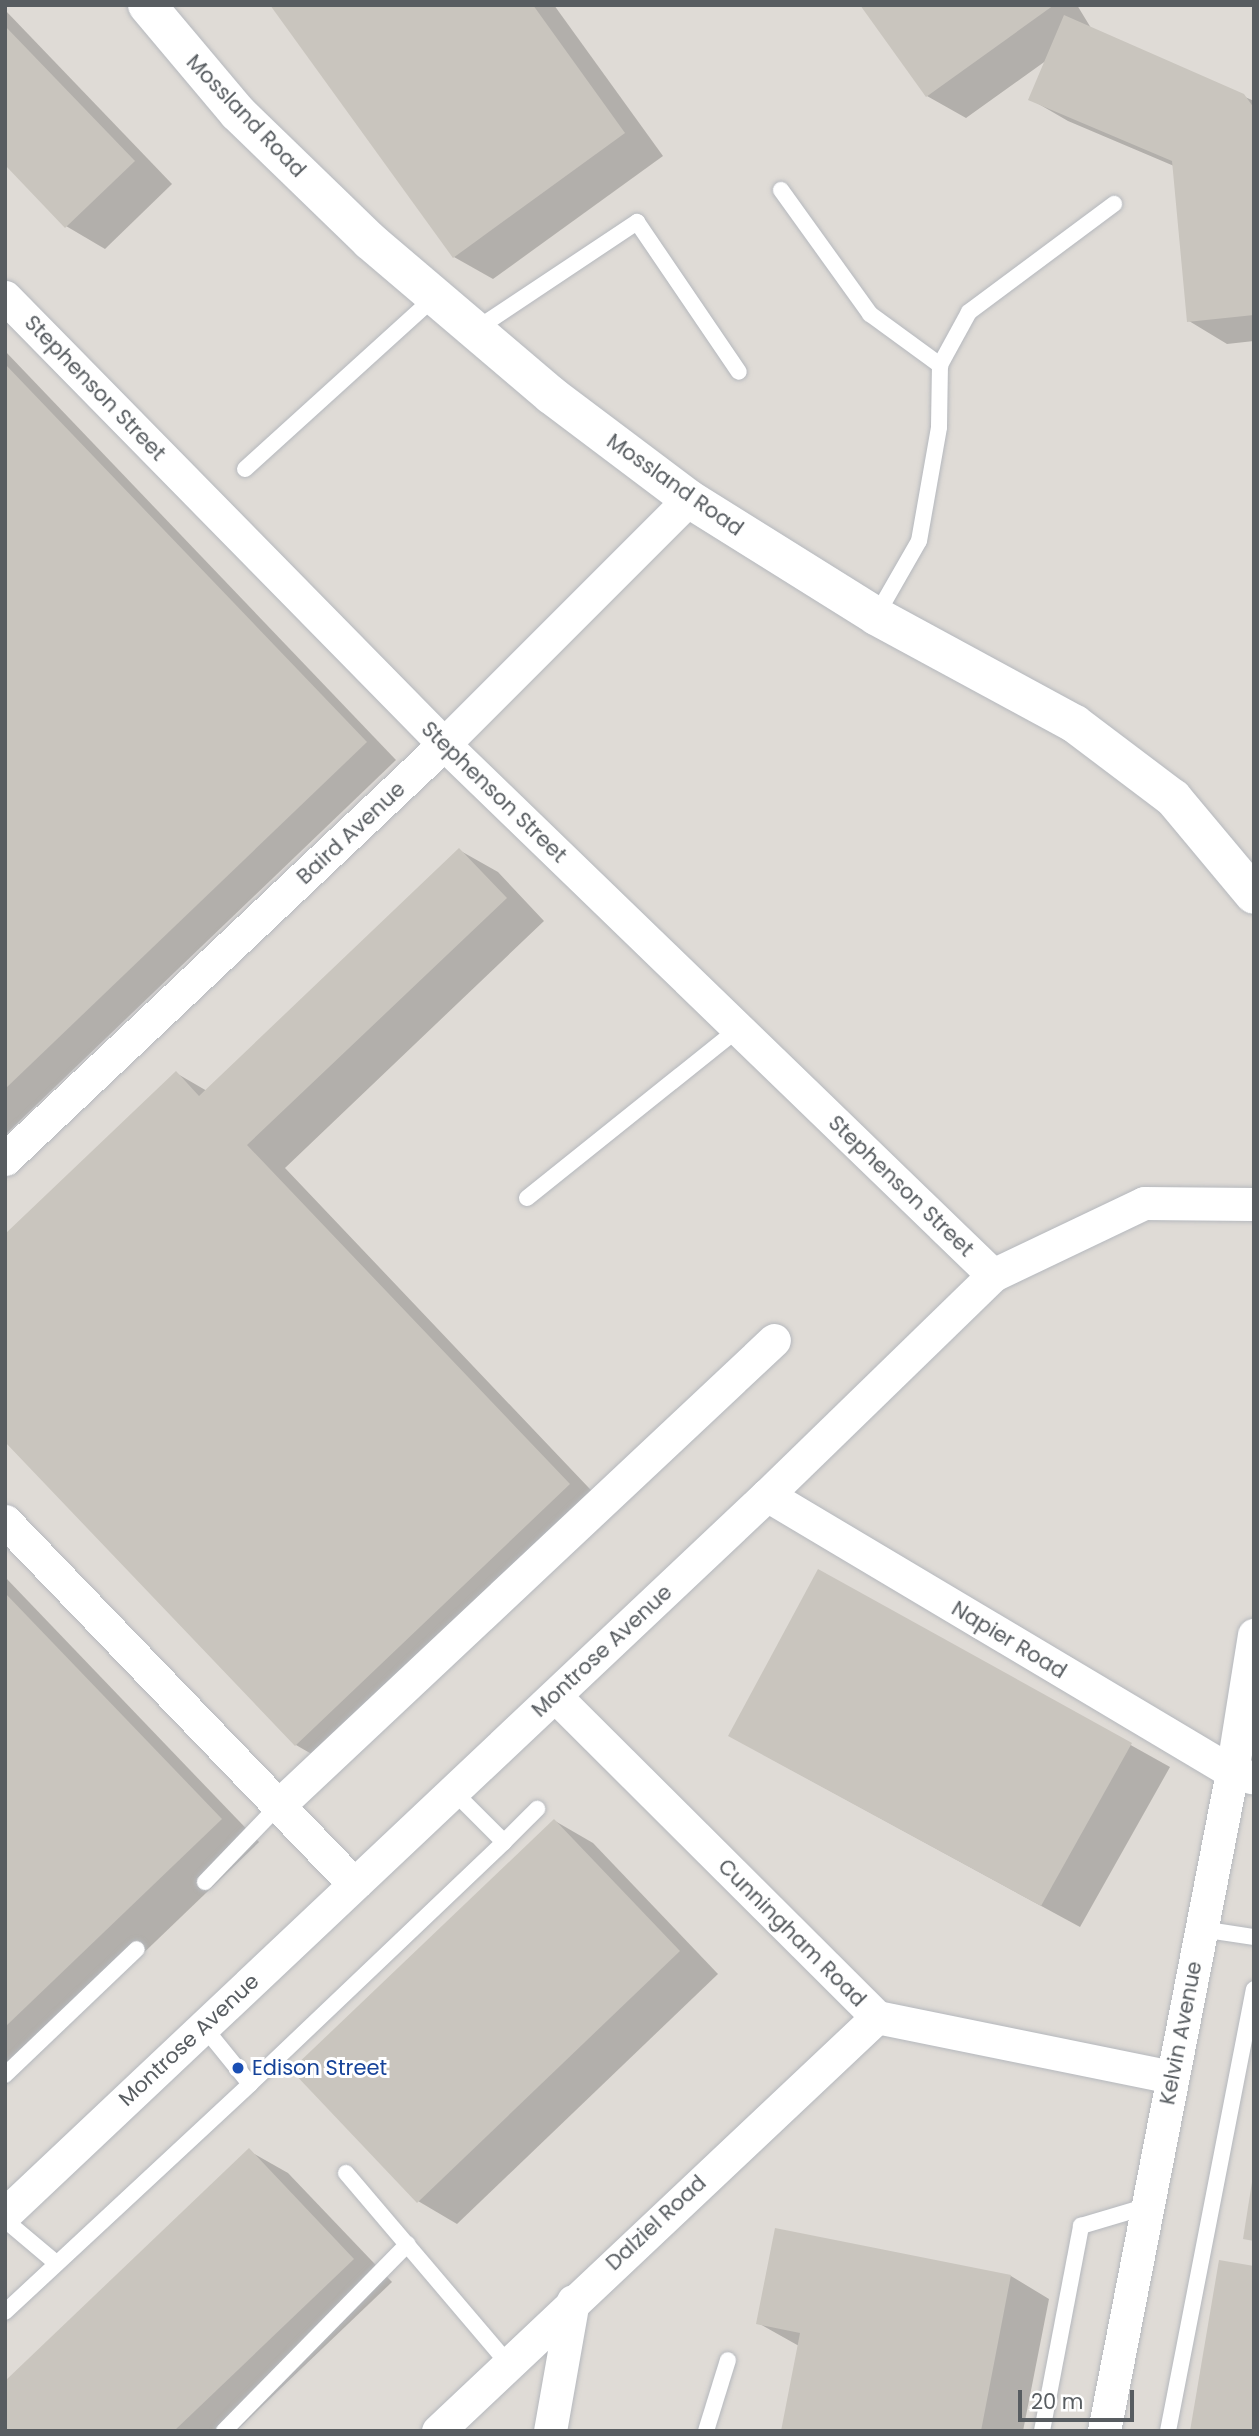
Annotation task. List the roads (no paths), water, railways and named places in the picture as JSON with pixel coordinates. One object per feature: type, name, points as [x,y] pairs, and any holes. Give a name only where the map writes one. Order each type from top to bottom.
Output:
[{"type":"street","name":"Mossland Road","points":[[146,5],[238,113],[370,241],[551,395],[689,499],[876,616],[1075,724],[1173,798],[1254,895]]},
{"type":"street","name":"Stephenson Street","points":[[5,297],[444,744],[993,1275]]},
{"type":"street","name":"Baird Avenue","points":[[5,1159],[444,744],[689,499]]},
{"type":"street","name":"Montrose Avenue","points":[[5,2214],[767,1495],[993,1275],[1144,1203],[1254,1204]]},
{"type":"street","points":[[279,1805],[774,1340]]},
{"type":"street","name":"Napier Road","points":[[767,1495],[1243,1775]]},
{"type":"street","points":[[5,1521],[354,1884]]},
{"type":"street","name":"Kelvin Avenue","points":[[1104,2431],[1201,1929],[1243,1775],[1254,1635]]},
{"type":"street","name":"Cunningham Road","points":[[555,1696],[877,2017],[1171,2077]]},
{"type":"street","name":"Dalziel Road","points":[[438,2431],[507,2361],[877,2017]]},
{"type":"street","points":[[550,2431],[573,2301]]},
{"type":"lane","points":[[781,190],[870,314],[940,365]]},
{"type":"lane","points":[[876,616],[919,541],[939,427],[940,365],[970,312],[1114,204]]},
{"type":"lane","points":[[475,330],[638,222],[740,372]]},
{"type":"lane","points":[[244,469],[435,297]]},
{"type":"lane","points":[[527,1198],[738,1029]]},
{"type":"lane","points":[[453,1791],[504,1842]]},
{"type":"lane","points":[[205,1882],[279,1805]]},
{"type":"lane","points":[[5,2312],[250,2084],[537,1809]]},
{"type":"lane","points":[[1201,1929],[1254,1937]]},
{"type":"lane","points":[[5,2075],[137,1949]]},
{"type":"lane","points":[[1168,2431],[1254,1989]]},
{"type":"lane","points":[[203,2026],[250,2084]]},
{"type":"lane","points":[[346,2174],[507,2361]]},
{"type":"lane","points":[[1042,2431],[1082,2226],[1149,2206]]},
{"type":"lane","points":[[5,2220],[56,2263]]},
{"type":"lane","points":[[223,2431],[408,2244]]},
{"type":"lane","points":[[706,2431],[728,2360]]},
{"type":"place","name":"Edison Street","points":[[238,2068]]}]
